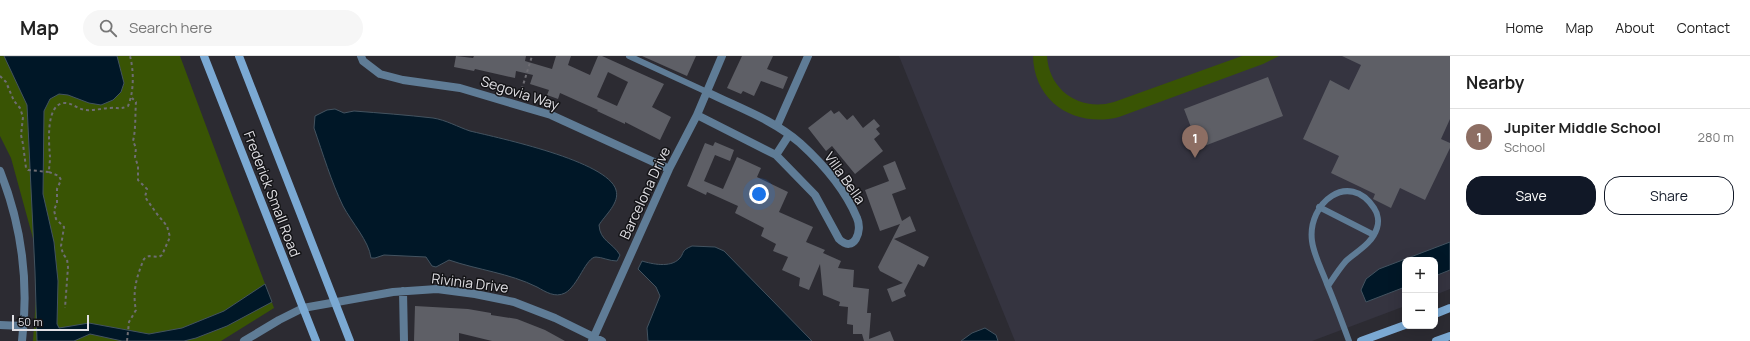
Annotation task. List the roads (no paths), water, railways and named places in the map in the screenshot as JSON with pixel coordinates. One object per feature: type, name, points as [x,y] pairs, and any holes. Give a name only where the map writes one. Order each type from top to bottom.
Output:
[{"type":"street","name":"Frederick Small Road","points":[[204,56],[316,341]]},
{"type":"street","name":"Frederick Small Road","points":[[239,56],[350,341]]},
{"type":"street","name":"Segovia Way","points":[[361,56],[363,61],[380,74],[402,80],[460,88],[551,115],[669,170]]},
{"type":"street","name":"Barcelona Drive","points":[[593,338],[669,170],[697,115],[722,56]]},
{"type":"street","points":[[777,126],[808,56]]},
{"type":"street","name":"Villa Bella","points":[[697,115],[776,155],[815,195],[839,239],[846,243],[855,241],[860,231],[859,225],[844,194],[815,157],[777,126],[706,92]]},
{"type":"street","points":[[776,155],[789,135]]},
{"type":"street","points":[[0,171],[10,196],[24,266],[25,304],[22,341]]},
{"type":"street","name":"Rivinia Drive","points":[[248,340],[303,308],[403,291],[437,289],[474,294],[514,302],[602,341]]},
{"type":"street","points":[[403,291],[404,341]]},
{"type":"street","points":[[1438,313],[1450,308]]},
{"type":"street","points":[[0,325],[23,326]]},
{"type":"street","points":[[1361,341],[1402,326]]},
{"type":"street","points":[[1436,341],[1450,336]]},
{"type":"lane","points":[[629,56],[706,92]]},
{"type":"lane","points":[[1328,286],[1337,272],[1372,240],[1377,227],[1378,218],[1369,201],[1361,195],[1352,192],[1342,192],[1333,195],[1319,207],[1313,221],[1312,240],[1316,255],[1328,286],[1350,341]]},
{"type":"lane","points":[[1319,207],[1374,235]]},
{"type":"water","points":[[4,56],[117,56],[124,83],[121,92],[113,100],[101,105],[89,103],[68,95],[59,94],[50,99],[44,111],[43,194],[54,242],[58,281],[57,324],[59,328],[89,323],[149,334],[182,328],[224,311],[265,284],[272,302],[227,326],[184,341],[122,341],[90,334],[74,341],[37,341],[27,105]]},
{"type":"water","points":[[335,109],[344,113],[354,111],[438,119],[470,131],[551,152],[574,160],[594,170],[609,179],[616,190],[616,200],[599,225],[604,238],[620,255],[617,261],[598,257],[592,258],[570,289],[565,293],[554,295],[516,278],[449,260],[436,267],[432,266],[426,257],[384,255],[371,258],[364,239],[339,197],[314,128],[315,116],[327,110]]},
{"type":"water","points":[[1450,242],[1450,270],[1438,275],[1438,257],[1411,257]]},
{"type":"water","points":[[692,246],[715,247],[724,251],[812,341],[648,341],[647,328],[660,296],[656,287],[638,269],[642,261],[671,264],[681,257],[684,251]]},
{"type":"water","points":[[1402,260],[1402,288],[1366,302],[1361,290],[1366,279],[1379,269]]},
{"type":"water","points":[[985,328],[996,335],[998,341],[961,341],[972,333]]},
{"type":"place","name":"Jupiter Middle School","points":[[1195,158]]}]
